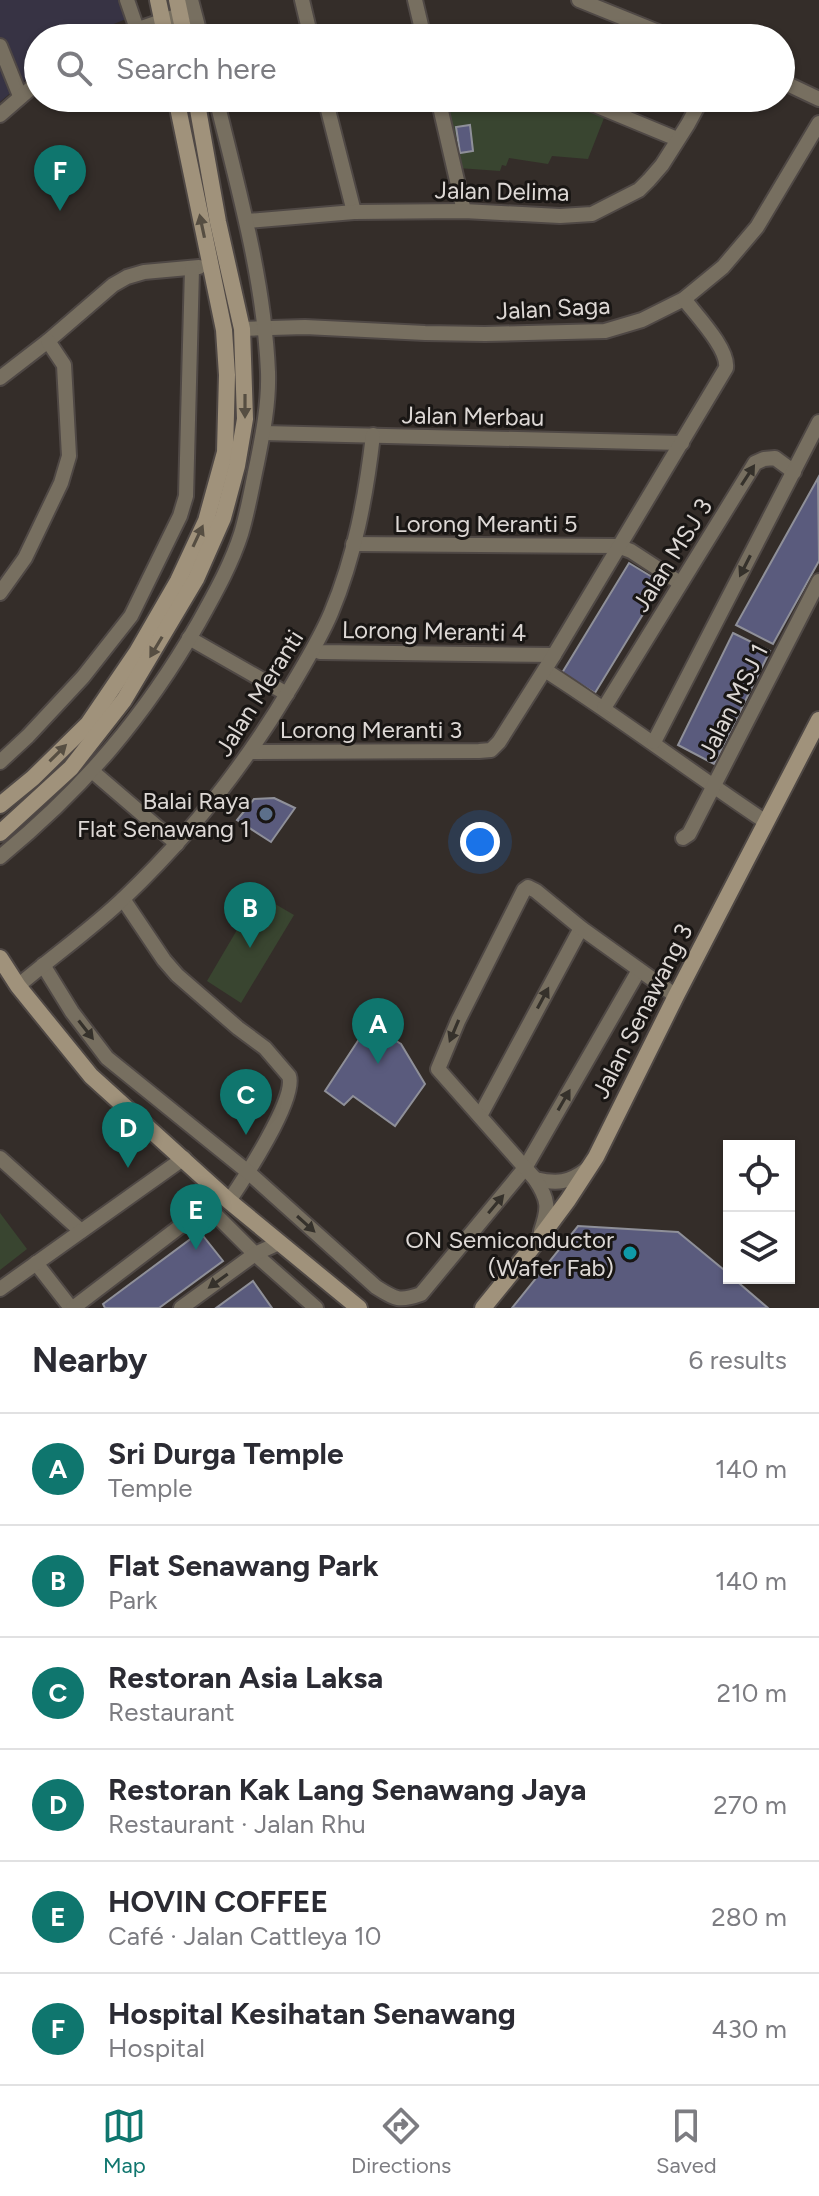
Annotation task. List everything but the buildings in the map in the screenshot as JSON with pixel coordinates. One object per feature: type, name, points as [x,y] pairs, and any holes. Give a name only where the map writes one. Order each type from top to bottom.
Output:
[{"type":"street","points":[[127,0],[135,24]]},
{"type":"street","points":[[158,0],[163,24]]},
{"type":"street","points":[[191,0],[197,24]]},
{"type":"street","points":[[302,0],[308,24]]},
{"type":"street","points":[[415,0],[421,24]]},
{"type":"street","points":[[579,0],[638,24]]},
{"type":"street","points":[[168,24],[179,7]]},
{"type":"street","points":[[0,46],[20,96]]},
{"type":"street","points":[[795,88],[819,99]]},
{"type":"street","points":[[0,115],[24,93]]},
{"type":"street","points":[[0,805],[33,778],[88,724],[137,652],[171,593],[206,521],[225,452],[227,375],[224,330],[179,112]]},
{"type":"street","points":[[0,833],[71,768],[124,700],[196,579],[223,518],[245,419],[242,329],[218,222],[198,112]]},
{"type":"street","points":[[0,857],[76,790],[147,705],[224,577],[241,534],[263,433],[268,382],[265,327],[247,221],[220,112]]},
{"type":"street","points":[[329,112],[354,212]]},
{"type":"street","points":[[441,112],[464,211]]},
{"type":"street","points":[[612,112],[677,139]]},
{"type":"street","name":"Jalan Delima","points":[[247,221],[354,212],[592,214],[639,190],[662,165],[694,112]]},
{"type":"street","name":"Jalan Saga","points":[[242,329],[305,327],[439,333],[605,331],[642,320],[684,299],[723,267],[757,227],[819,123]]},
{"type":"street","points":[[0,378],[113,285],[127,277],[144,272],[210,265]]},
{"type":"street","points":[[0,762],[83,677],[131,616],[180,516],[186,496],[192,269]]},
{"type":"street","points":[[554,655],[722,376],[727,359],[684,299]]},
{"type":"street","points":[[0,593],[25,558],[61,483],[69,456],[64,365],[48,341]]},
{"type":"street","points":[[654,742],[819,422]]},
{"type":"street","name":"Jalan Merbau","points":[[263,433],[682,443]]},
{"type":"street","name":"Jalan Meranti","points":[[18,986],[123,899],[177,844],[251,752],[314,649],[332,612],[368,483],[373,435]]},
{"type":"street","name":"Jalan MSJ 3","points":[[604,708],[755,463],[775,458],[794,472]]},
{"type":"street","name":"Lorong Meranti 5","points":[[353,544],[618,546]]},
{"type":"street","points":[[618,546],[680,583]]},
{"type":"street","name":"Jalan MSJ 1","points":[[683,838],[689,834],[819,581]]},
{"type":"street","points":[[189,638],[287,694]]},
{"type":"street","name":"Lorong Meranti 4","points":[[314,649],[320,652],[554,655]]},
{"type":"street","name":"Lorong Meranti 3","points":[[251,752],[491,750],[554,655]]},
{"type":"street","points":[[551,674],[766,822]]},
{"type":"street","name":"Jalan Senawang 3","points":[[483,1308],[539,1239],[589,1167],[819,720]]},
{"type":"street","points":[[92,771],[177,844]]},
{"type":"street","points":[[539,1239],[546,1216],[544,1192],[438,1069],[458,1021],[524,890],[528,887],[536,891],[581,928],[676,996]]},
{"type":"street","points":[[123,899],[177,975],[265,1048],[292,1081],[280,1114],[229,1201]]},
{"type":"street","points":[[480,1116],[581,928]]},
{"type":"street","points":[[0,958],[18,986],[91,1076],[229,1201],[359,1308]]},
{"type":"street","points":[[43,965],[72,1012],[107,1058],[248,1172],[376,1287],[393,1298],[406,1299],[421,1294],[530,1173],[639,970]]},
{"type":"street","points":[[0,1158],[81,1231]]},
{"type":"street","points":[[0,1289],[184,1158]]},
{"type":"street","points":[[530,1173],[553,1183],[565,1182],[575,1179],[589,1167]]},
{"type":"street","points":[[36,1263],[77,1307],[206,1209],[316,1308]]},
{"type":"street","points":[[181,1308],[255,1254],[279,1243]]},
{"type":"shaded area","points":[[0,0],[133,0],[136,15],[114,24],[24,24],[24,81],[0,102]]},
{"type":"green space","points":[[444,112],[589,112],[604,118],[588,159],[552,156],[548,164],[509,158],[500,171],[458,168]]},
{"type":"green space","points":[[258,894],[294,915],[241,1003],[207,981]]},
{"type":"green space","points":[[0,1213],[27,1249],[0,1270]]},
{"type":"place","name":"Hospital Kesihatan Senawang","points":[[60,211]]},
{"type":"place","name":"Balai Raya Flat Senawang 1","points":[[266,814]]},
{"type":"place","name":"Flat Senawang Park","points":[[250,948]]},
{"type":"place","name":"Sri Durga Temple","points":[[378,1064]]},
{"type":"place","name":"Restoran Asia Laksa","points":[[246,1135]]},
{"type":"place","name":"Restoran Kak Lang Senawang Jaya","points":[[128,1168]]},
{"type":"place","name":"HOVIN COFFEE","points":[[196,1250]]},
{"type":"place","name":"ON Semiconductor (Wafer Fab)","points":[[630,1253]]}]
